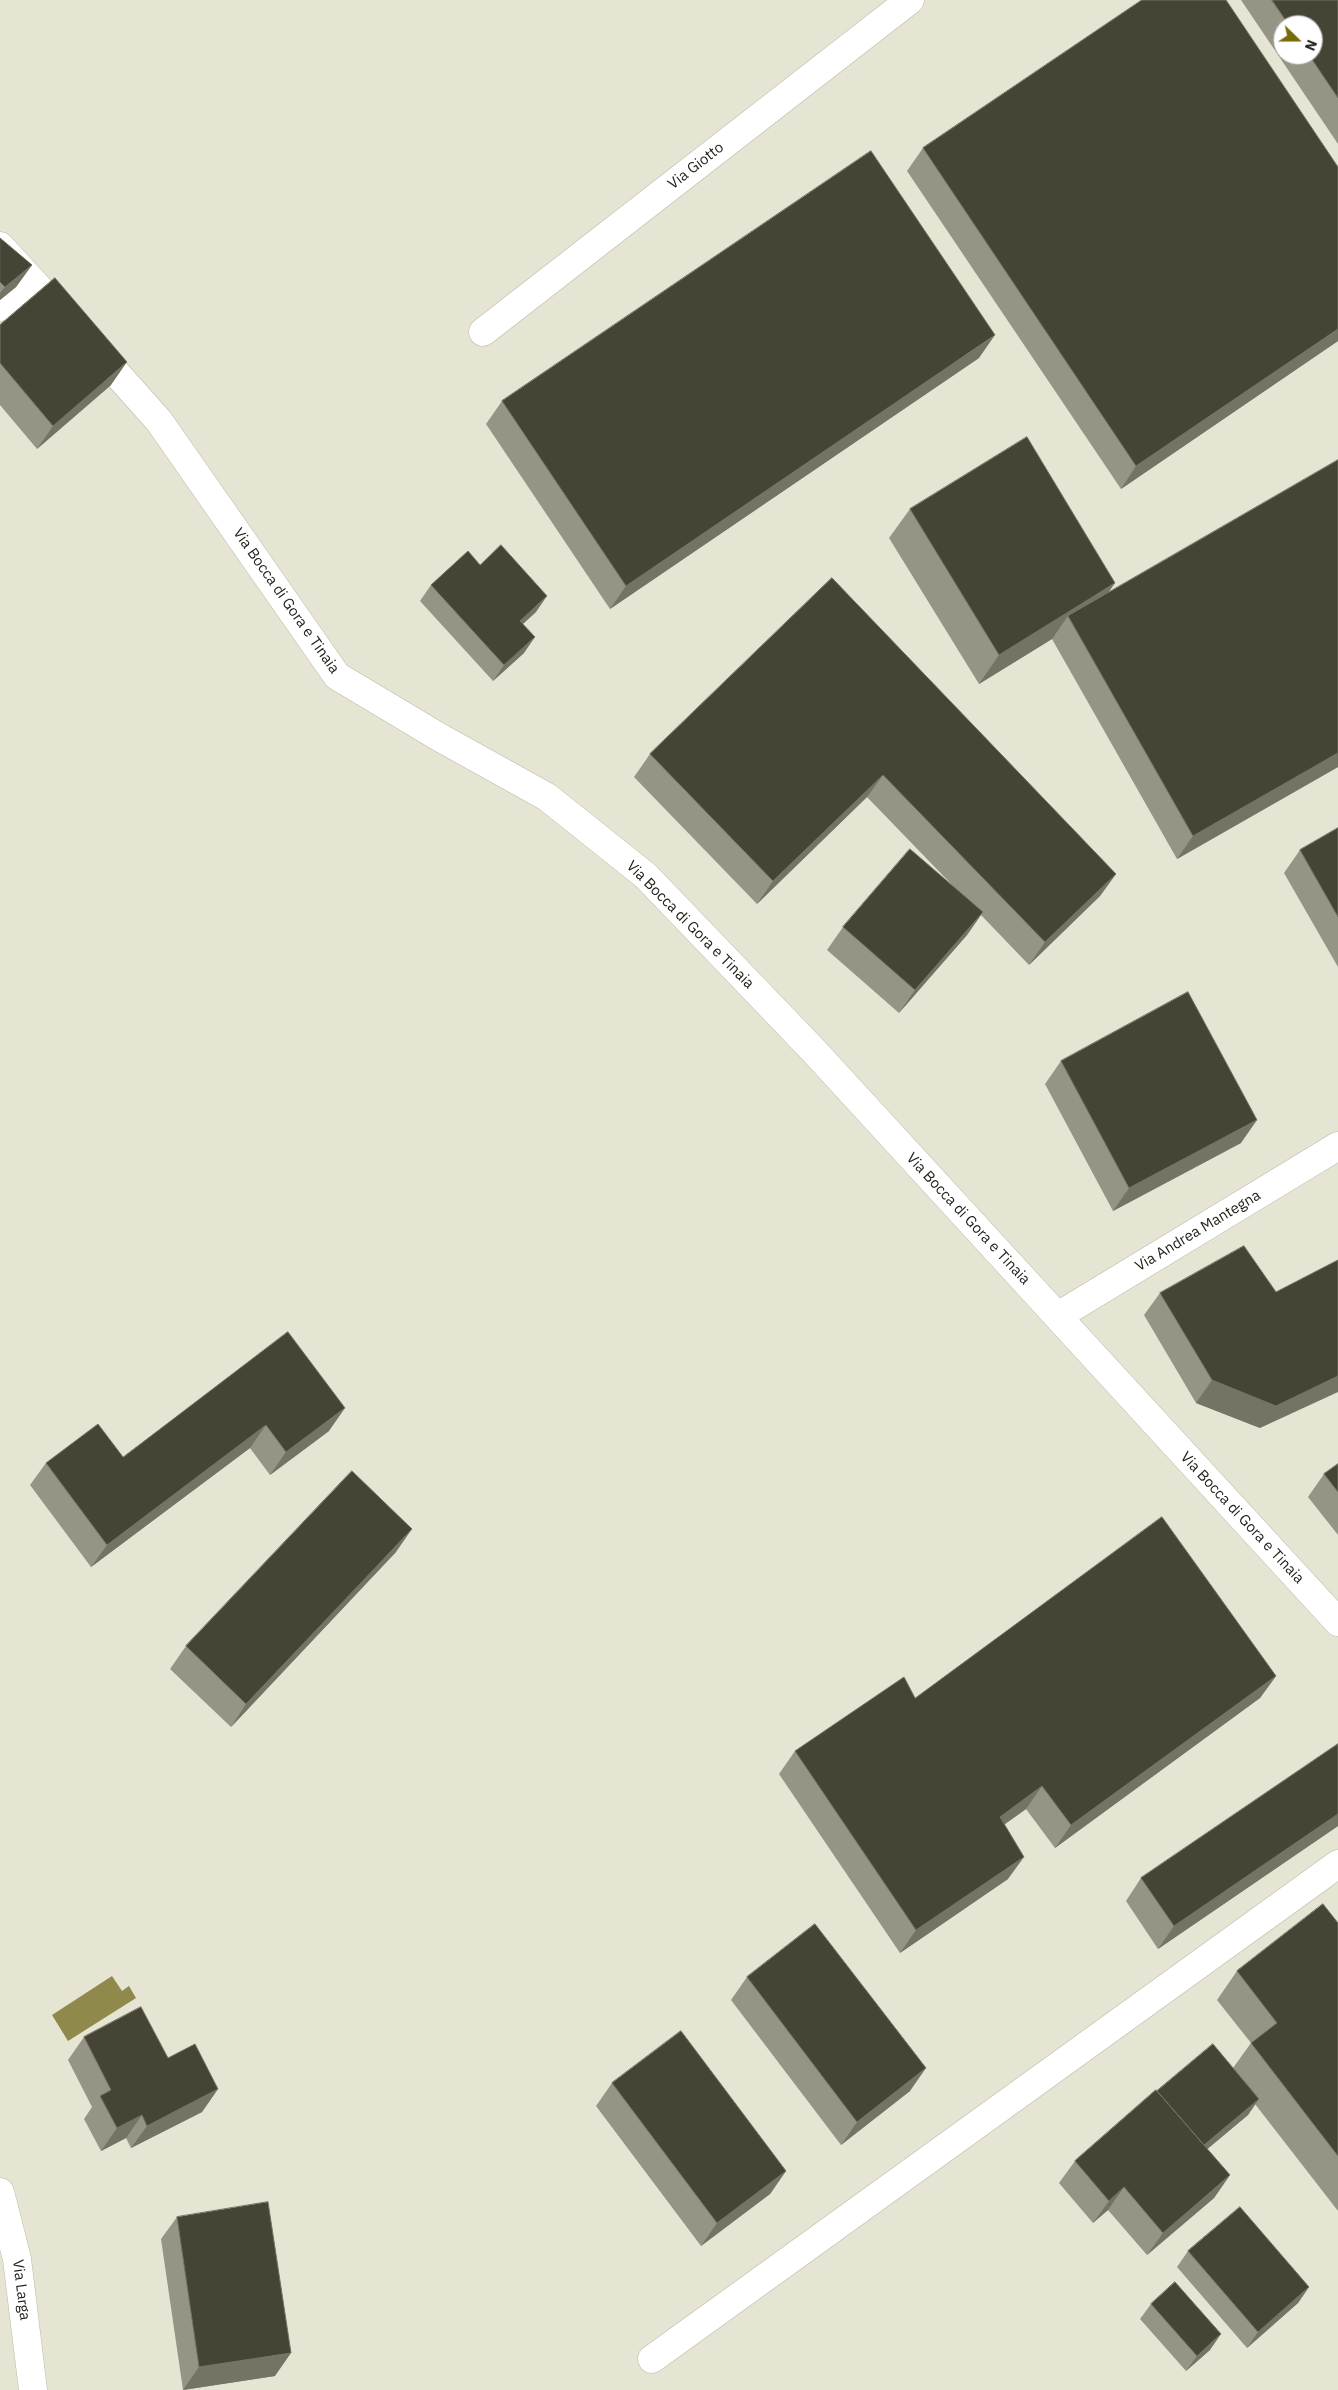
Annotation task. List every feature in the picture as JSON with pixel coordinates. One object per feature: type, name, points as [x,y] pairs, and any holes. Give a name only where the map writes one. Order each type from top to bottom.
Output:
[{"type":"street","name":"Via Giotto","points":[[483,332],[910,0]]},
{"type":"street","name":"Via Bocca di Gora e Tinaia","points":[[0,246],[159,420],[337,676],[438,737],[547,796],[646,876],[814,1051],[1338,1622]]},
{"type":"street","points":[[0,307],[34,283]]},
{"type":"street","name":"Via Andrea Mantegna","points":[[1058,1316],[1338,1146]]},
{"type":"street","points":[[652,2359],[1338,1864]]},
{"type":"street","name":"Via Larga","points":[[0,2192],[17,2259],[33,2390]]},
{"type":"shaded area","points":[[112,1976],[122,1991],[129,1986],[136,1998],[68,2041],[52,2015]]},
{"type":"building","points":[[1142,0],[1226,0],[1338,167],[1338,329],[1136,466],[923,148]]},
{"type":"building","points":[[1272,0],[1338,0],[1338,98],[1316,65],[1323,65],[1323,15],[1282,15]]},
{"type":"building","points":[[871,151],[995,335],[626,586],[502,401]]},
{"type":"building","points":[[0,238],[32,265],[5,287],[0,282]]},
{"type":"building","points":[[55,278],[127,362],[53,426],[0,363],[0,325]]},
{"type":"building","points":[[1027,437],[1115,583],[999,655],[910,509]]},
{"type":"building","points":[[1338,460],[1338,753],[1193,836],[1068,616]]},
{"type":"building","points":[[501,545],[547,596],[520,621],[535,637],[504,665],[431,585],[468,551],[480,565]]},
{"type":"building","points":[[832,578],[1116,874],[1045,942],[883,775],[773,881],[650,754]]},
{"type":"building","points":[[1338,828],[1338,917],[1300,850]]},
{"type":"building","points":[[910,849],[983,912],[915,990],[843,927]]},
{"type":"building","points":[[1188,992],[1257,1120],[1129,1188],[1061,1061]]},
{"type":"building","points":[[1244,1246],[1276,1292],[1338,1260],[1338,1376],[1276,1406],[1212,1380],[1160,1293]]},
{"type":"building","points":[[288,1332],[345,1408],[286,1452],[266,1425],[107,1545],[46,1463],[98,1424],[123,1457]]},
{"type":"building","points":[[1338,1464],[1338,1492],[1324,1474]]},
{"type":"building","points":[[352,1471],[412,1529],[246,1704],[186,1646]]},
{"type":"building","points":[[1162,1517],[1276,1676],[1071,1825],[1042,1786],[1000,1817],[1024,1857],[916,1930],[795,1751],[904,1677],[915,1698]]},
{"type":"building","points":[[1338,1744],[1338,1814],[1174,1926],[1141,1878]]},
{"type":"building","points":[[1323,1904],[1338,1923],[1338,2156],[1251,2043],[1277,2023],[1237,1971]]},
{"type":"building","points":[[815,1924],[926,2068],[857,2122],[747,1977]]},
{"type":"building","points":[[141,2007],[168,2058],[195,2044],[218,2089],[147,2126],[142,2115],[117,2128],[100,2096],[111,2090],[84,2037]]},
{"type":"building","points":[[681,2031],[786,2171],[717,2223],[612,2083]]},
{"type":"building","points":[[1213,2044],[1259,2099],[1204,2145],[1157,2091]]},
{"type":"building","points":[[1156,2090],[1230,2175],[1163,2233],[1124,2187],[1109,2201],[1075,2161]]},
{"type":"building","points":[[268,2202],[291,2353],[199,2367],[177,2217]]},
{"type":"building","points":[[1240,2207],[1309,2287],[1258,2332],[1188,2251]]},
{"type":"building","points":[[1175,2282],[1221,2334],[1197,2356],[1151,2304]]}]
